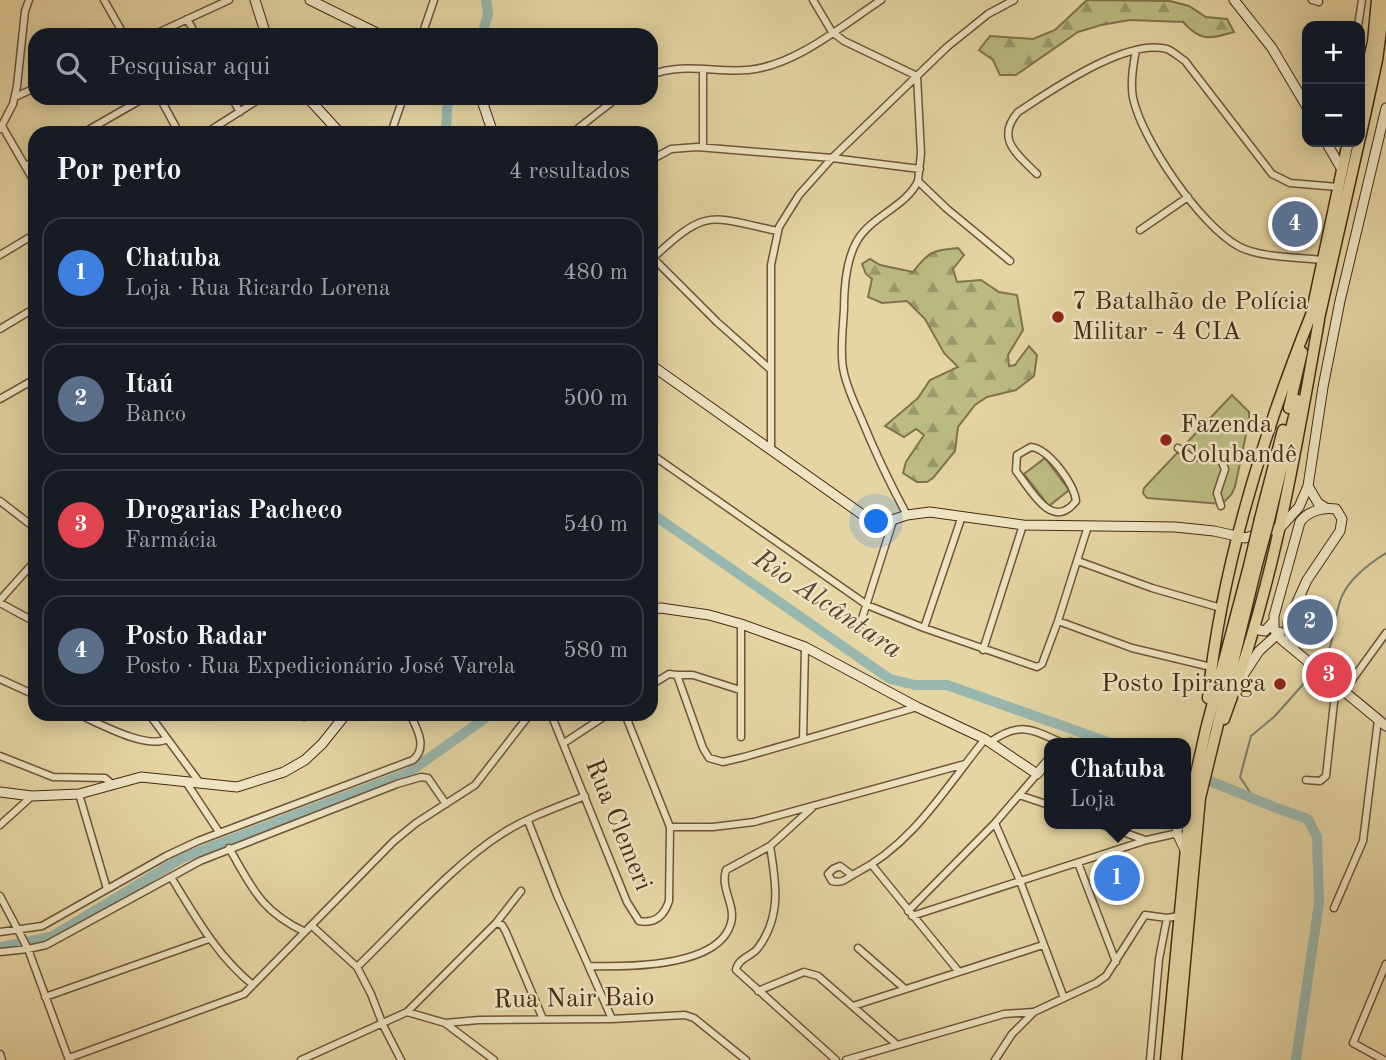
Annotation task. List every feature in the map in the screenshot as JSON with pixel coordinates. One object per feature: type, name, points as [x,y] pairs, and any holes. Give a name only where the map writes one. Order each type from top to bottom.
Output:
[{"type":"highway","points":[[1363,84],[1373,42],[1377,0]]},
{"type":"highway","points":[[1365,113],[1379,50],[1385,0]]},
{"type":"highway","points":[[1206,754],[1237,684],[1281,527],[1323,260],[1346,147]]},
{"type":"highway","points":[[1191,806],[1357,147]]},
{"type":"highway","points":[[1206,754],[1211,667],[1232,562],[1242,538],[1244,516],[1279,395],[1315,317]]},
{"type":"highway","points":[[1244,516],[1254,530],[1263,534]]},
{"type":"highway","points":[[1232,562],[1245,549],[1258,548]]},
{"type":"highway","points":[[1206,729],[1253,567]]},
{"type":"highway","points":[[1177,1060],[1195,797]]},
{"type":"highway","points":[[1166,1060],[1185,849],[1181,829]]},
{"type":"street","points":[[28,171],[1,127],[15,97],[25,11],[29,0]]},
{"type":"street","points":[[104,0],[120,28]]},
{"type":"street","points":[[168,28],[229,0]]},
{"type":"street","points":[[255,0],[263,28]]},
{"type":"street","points":[[310,0],[367,28]]},
{"type":"street","points":[[424,28],[434,0]]},
{"type":"street","points":[[813,0],[832,32],[856,48],[917,76]]},
{"type":"street","points":[[658,73],[703,69],[747,70],[780,63],[881,0]]},
{"type":"street","points":[[771,449],[771,265],[777,231],[799,195],[832,158],[947,47],[989,14],[1013,0]]},
{"type":"street","points":[[1234,0],[1272,48],[1302,99]]},
{"type":"street","points":[[1359,21],[1362,0]]},
{"type":"street","points":[[187,19],[192,28]]},
{"type":"street","points":[[1136,50],[1132,70],[1132,94],[1138,116],[1147,136],[1188,197],[1214,227],[1237,246],[1256,253],[1323,260]]},
{"type":"street","points":[[1037,174],[1010,143],[1007,132],[1010,121],[1018,112],[1112,57],[1136,50],[1168,50],[1185,61],[1262,162],[1280,180],[1338,187]]},
{"type":"street","points":[[703,69],[703,147]]},
{"type":"street","points":[[908,515],[880,462],[848,388],[842,364],[844,291],[857,240],[912,191],[918,181],[920,169],[917,76]]},
{"type":"street","points":[[15,97],[28,91]]},
{"type":"street","points":[[95,126],[132,105]]},
{"type":"street","points":[[164,105],[174,126]]},
{"type":"street","points":[[236,105],[240,112]]},
{"type":"street","points":[[217,126],[250,105]]},
{"type":"street","points":[[314,105],[333,126]]},
{"type":"street","points":[[393,126],[401,105]]},
{"type":"street","points":[[483,105],[491,126]]},
{"type":"street","points":[[581,126],[608,105]]},
{"type":"street","points":[[1242,538],[1281,527],[1299,507],[1308,486],[1340,301],[1386,108]]},
{"type":"street","points":[[658,156],[671,149],[703,147],[920,169]]},
{"type":"street","points":[[1329,147],[1341,169]]},
{"type":"street","points":[[918,181],[964,224],[1010,261]]},
{"type":"street","points":[[1140,230],[1188,197]]},
{"type":"street","points":[[658,252],[685,229],[706,219],[719,218],[777,231]]},
{"type":"street","points":[[0,255],[28,238]]},
{"type":"street","points":[[658,263],[717,322],[770,369]]},
{"type":"street","points":[[0,329],[28,312]]},
{"type":"street","points":[[658,370],[870,520],[883,523],[929,512],[1023,525],[1174,527],[1214,531],[1242,538],[1258,548],[1271,566]]},
{"type":"street","points":[[0,400],[28,383]]},
{"type":"street","points":[[1040,448],[1048,454],[1075,491],[1076,501],[1070,509],[1061,513],[1052,513],[1044,506],[1016,471],[1017,455],[1023,450],[1040,448]]},
{"type":"street","points":[[1178,448],[1192,458],[1213,454],[1219,456],[1225,469],[1217,493],[1221,506]]},
{"type":"street","points":[[658,459],[867,605],[984,650],[1037,667],[1042,664],[1059,621],[1088,526]]},
{"type":"street","points":[[1308,486],[1315,499],[1325,508]]},
{"type":"street","points":[[0,501],[28,523]]},
{"type":"street","points":[[1237,684],[1259,651],[1288,622],[1307,580],[1340,531],[1342,519],[1336,509],[1325,508],[1304,517],[1273,622],[1265,631],[1259,631],[1255,626]]},
{"type":"street","points":[[924,628],[962,516]]},
{"type":"street","points":[[859,628],[893,521]]},
{"type":"street","points":[[984,650],[1023,525]]},
{"type":"street","points":[[1281,527],[1296,540]]},
{"type":"street","points":[[1078,561],[1152,588],[1223,608]]},
{"type":"street","points":[[28,569],[0,601],[28,618]]},
{"type":"street","points":[[658,608],[695,612],[741,624],[805,647],[987,741],[1037,774]]},
{"type":"street","points":[[1059,621],[1146,652],[1211,667]]},
{"type":"street","points":[[1273,622],[1280,626],[1288,622]]},
{"type":"street","points":[[1273,622],[1277,635],[1382,723],[1363,841],[1334,908]]},
{"type":"street","points":[[1288,622],[1293,647]]},
{"type":"street","points":[[741,624],[741,737]]},
{"type":"street","points":[[1344,691],[1386,633]]},
{"type":"street","points":[[803,740],[805,647]]},
{"type":"street","points":[[658,681],[669,674],[693,675],[740,690]]},
{"type":"street","points":[[677,675],[703,748],[709,758],[715,761],[744,757],[917,707]]},
{"type":"street","points":[[0,679],[28,692]]},
{"type":"street","points":[[1306,780],[1320,781],[1326,776],[1336,684]]},
{"type":"street","points":[[95,721],[137,738],[158,743],[167,739]]},
{"type":"street","points":[[154,721],[200,784]]},
{"type":"street","points":[[0,792],[32,796],[79,794],[141,778],[237,787],[284,772],[305,760],[320,747],[340,721]]},
{"type":"street","points":[[0,932],[21,933],[42,926],[166,856],[219,832],[413,760],[421,744],[413,721]]},
{"type":"street","points":[[0,897],[28,948],[69,1059],[237,998],[312,926],[394,841],[416,823],[480,781],[525,721]]},
{"type":"street","name":"Rua Clemeri","points":[[554,721],[627,902],[639,921],[658,919],[666,912],[669,901],[670,827]]},
{"type":"street","points":[[564,743],[597,721]]},
{"type":"street","points":[[628,721],[670,827],[713,827],[754,822],[965,764]]},
{"type":"street","points":[[852,875],[872,865],[908,836],[965,764],[987,741],[1023,728],[1049,738]]},
{"type":"street","points":[[0,756],[47,776],[105,778],[112,784]]},
{"type":"street","points":[[910,914],[1044,766]]},
{"type":"street","points":[[0,952],[28,948],[59,939],[229,848],[421,777],[431,780],[446,804]]},
{"type":"street","points":[[186,782],[219,832]]},
{"type":"street","points":[[79,794],[107,889]]},
{"type":"street","points":[[1019,795],[1044,804]]},
{"type":"street","points":[[0,825],[32,796]]},
{"type":"street","points":[[357,967],[477,852],[504,832],[585,796]]},
{"type":"street","points":[[589,966],[652,964],[713,948],[726,934],[732,916],[724,883],[726,870],[770,846],[814,805]]},
{"type":"street","points":[[528,821],[556,895],[612,1020]]},
{"type":"street","points":[[995,822],[1064,999]]},
{"type":"street","points":[[1115,829],[1147,840]]},
{"type":"street","points":[[910,914],[1181,829]]},
{"type":"street","points":[[770,846],[776,884],[775,911],[760,946],[737,964],[737,974],[836,1060]]},
{"type":"street","points":[[229,848],[266,907],[282,921],[304,932]]},
{"type":"street","points":[[1078,863],[1116,962]]},
{"type":"street","points":[[872,865],[959,972]]},
{"type":"street","points":[[171,877],[209,939],[233,968],[253,985]]},
{"type":"street","points":[[301,1060],[407,1012],[495,924],[521,891]]},
{"type":"street","points":[[846,1060],[1004,1014],[1034,1012],[1096,983],[1116,962],[1145,915],[1167,918],[1179,916]]},
{"type":"street","points":[[1150,1060],[1159,959],[1167,918]]},
{"type":"street","points":[[495,924],[502,925],[506,932],[543,1019]]},
{"type":"street","points":[[312,926],[357,967],[401,1060]]},
{"type":"street","points":[[46,997],[209,939]]},
{"type":"street","points":[[853,1006],[1043,945]]},
{"type":"street","points":[[858,948],[905,989]]},
{"type":"street","points":[[1159,959],[1174,962]]},
{"type":"street","points":[[1384,1060],[1357,1046],[1354,1040],[1386,964]]},
{"type":"street","points":[[758,991],[804,972],[811,972],[896,1044]]},
{"type":"street","points":[[407,1012],[445,1023],[494,1060]]},
{"type":"street","points":[[995,1060],[1012,1034],[1034,1012]]},
{"type":"street","name":"Rua Nair Baio","points":[[445,1023],[543,1019],[612,1020],[690,1015],[746,1060]]},
{"type":"street","points":[[0,1054],[2,1060]]},
{"type":"green space","points":[[1087,0],[1170,1],[1189,6],[1206,17],[1227,19],[1234,32],[1206,37],[1195,33],[1183,22],[1130,20],[1101,25],[1078,32],[1016,75],[1000,75],[993,60],[979,50],[990,36],[1033,39],[1055,30]]},
{"type":"green space","points":[[958,248],[964,255],[953,269],[957,282],[981,280],[999,292],[1017,295],[1023,330],[1008,355],[1009,366],[1015,365],[1029,346],[1037,355],[1034,376],[1016,390],[987,397],[975,405],[958,427],[955,451],[933,478],[927,482],[917,482],[903,473],[906,462],[924,435],[916,429],[904,437],[885,426],[918,398],[930,380],[958,367],[944,353],[925,319],[907,301],[882,303],[868,297],[872,279],[866,274],[862,264],[870,259],[880,265],[913,272],[932,253]]},
{"type":"green space","points":[[1232,395],[1249,412],[1249,420],[1231,495],[1222,504],[1147,498],[1143,493],[1144,488]]},
{"type":"green space","points":[[1045,458],[1069,490],[1049,506],[1024,474]]},
{"type":"waterway","name":"Rio Alcântara","points":[[484,28],[488,14],[486,0]]},
{"type":"waterway","name":"Rio Alcântara","points":[[446,126],[448,105]]},
{"type":"waterway","name":"Rio Alcântara","points":[[658,518],[890,679],[915,685],[947,685],[1097,738]]},
{"type":"waterway","points":[[1320,665],[1329,649],[1339,604],[1346,589],[1361,572],[1386,553]]},
{"type":"waterway","points":[[1253,797],[1240,777],[1251,736],[1275,716],[1314,672]]},
{"type":"waterway","points":[[0,947],[51,937],[182,858],[408,773],[481,721]]},
{"type":"waterway","name":"Rio Alcântara","points":[[1191,773],[1308,819],[1317,837],[1319,903],[1296,1060]]},
{"type":"place","name":"Posto Radar","points":[[1295,224]]},
{"type":"place","name":"7 Batalhão de Polícia Militar - 4 CIA","points":[[1058,317]]},
{"type":"place","name":"Fazenda Colubandê","points":[[1166,440]]},
{"type":"place","name":"Itaú","points":[[1310,622]]},
{"type":"place","name":"Drogarias Pacheco","points":[[1329,675]]},
{"type":"place","name":"Posto Ipiranga","points":[[1280,684]]},
{"type":"place","name":"Chatuba","points":[[1117,878]]}]
